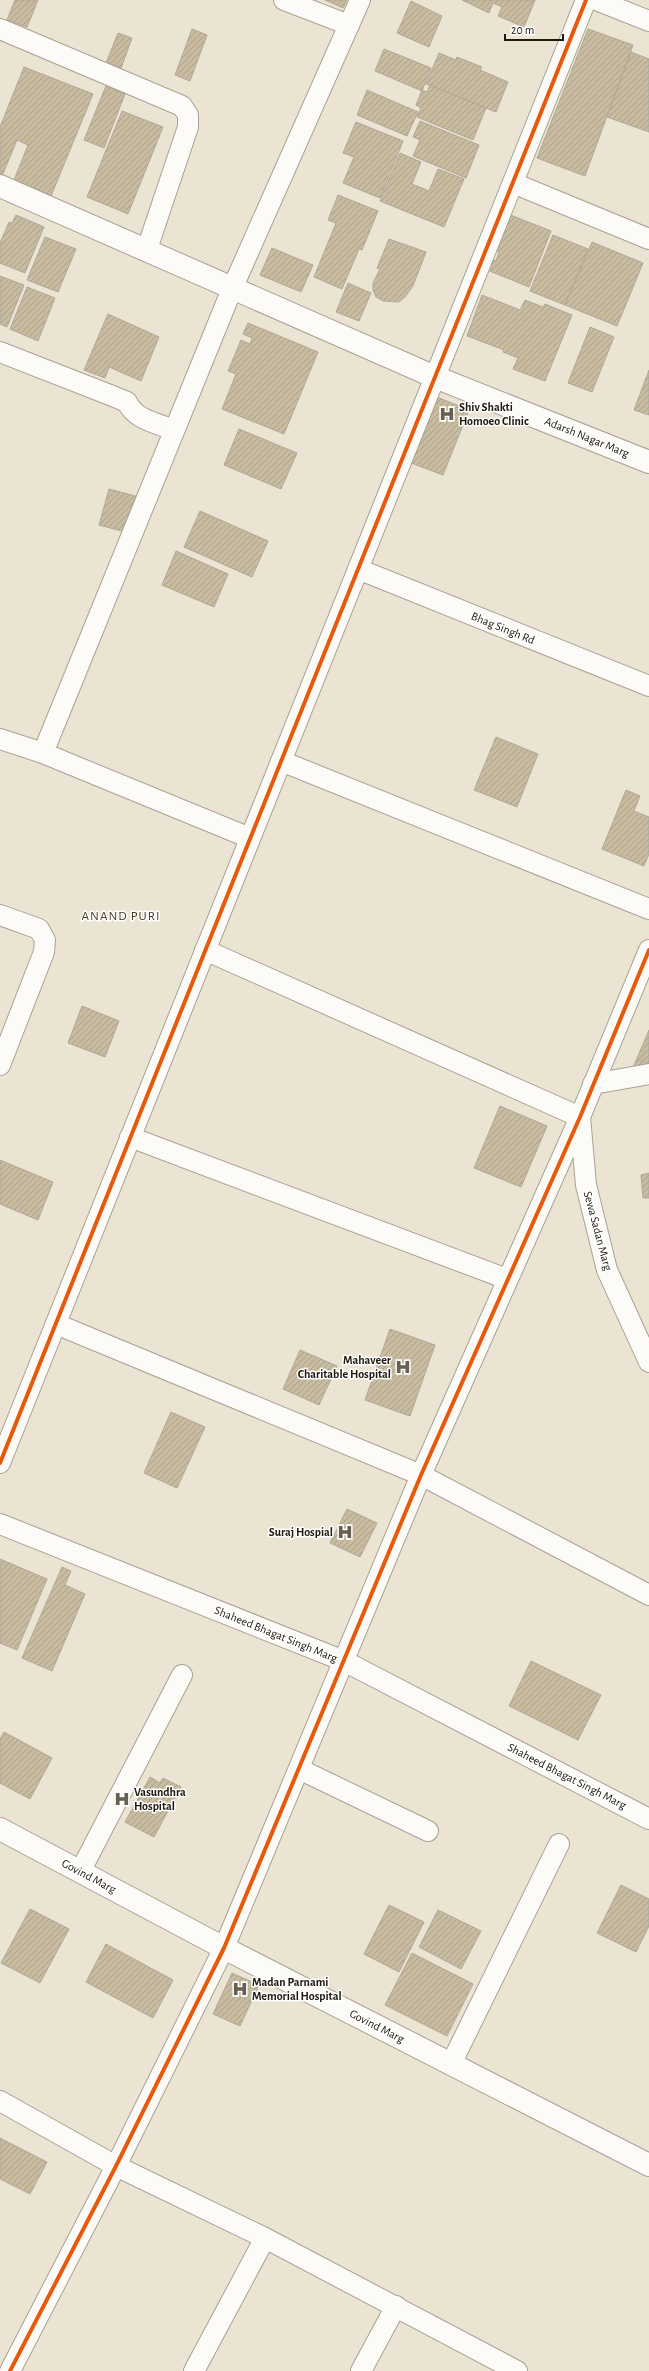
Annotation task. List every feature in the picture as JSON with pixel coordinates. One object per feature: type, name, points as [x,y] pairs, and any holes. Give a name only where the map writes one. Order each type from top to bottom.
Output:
[{"type":"street","points":[[284,0],[349,25]]},
{"type":"street","points":[[43,753],[232,289],[360,0]]},
{"type":"street","points":[[0,1462],[586,0]]},
{"type":"street","points":[[596,0],[649,21]]},
{"type":"street","points":[[0,29],[182,106],[188,115],[188,127],[147,249]]},
{"type":"street","points":[[513,183],[649,239]]},
{"type":"street","name":"Adarsh Nagar Marg","points":[[0,186],[147,249],[232,289],[435,377],[649,462]]},
{"type":"street","points":[[0,352],[110,394],[127,402],[131,411],[136,416],[174,430]]},
{"type":"street","name":"Bhag Singh Rd","points":[[358,569],[649,686]]},
{"type":"street","points":[[0,739],[43,753],[250,838]]},
{"type":"street","points":[[281,761],[649,909]]},
{"type":"street","points":[[0,915],[39,929],[45,940],[44,952],[0,1065]]},
{"type":"street","points":[[205,950],[580,1117]]},
{"type":"street","points":[[10,2371],[116,2166],[224,1948],[421,1475],[580,1117],[649,950]]},
{"type":"street","points":[[593,1084],[649,1074]]},
{"type":"street","name":"Sewa Sadan Marg","points":[[580,1117],[586,1185],[607,1270],[649,1362]]},
{"type":"street","points":[[130,1137],[507,1279]]},
{"type":"street","points":[[56,1324],[421,1475],[649,1596]]},
{"type":"street","name":"Shaheed Bhagat Singh Marg","points":[[0,1524],[344,1661],[649,1819]]},
{"type":"street","points":[[80,1872],[182,1675]]},
{"type":"street","points":[[299,1769],[428,1831]]},
{"type":"street","name":"Govind Marg","points":[[0,1829],[224,1948],[649,2165]]},
{"type":"street","points":[[451,2064],[559,1844]]},
{"type":"street","points":[[1,2105],[116,2166],[265,2238],[517,2371]]},
{"type":"street","points":[[194,2371],[265,2238]]},
{"type":"street","points":[[361,2371],[396,2306]]},
{"type":"building","points":[[15,0],[38,0],[27,27],[7,20]]},
{"type":"building","points":[[325,0],[347,0],[343,8]]},
{"type":"building","points":[[462,0],[535,0],[524,27],[498,16],[502,7],[493,3],[489,13]]},
{"type":"building","points":[[411,1],[442,16],[429,47],[397,33]]},
{"type":"building","points":[[192,29],[207,35],[190,81],[175,75]]},
{"type":"building","points":[[588,29],[633,45],[585,176],[537,158]]},
{"type":"building","points":[[118,33],[132,38],[121,68],[106,63]]},
{"type":"building","points":[[384,49],[431,68],[422,91],[375,71]]},
{"type":"building","points":[[631,52],[649,59],[649,132],[607,117]]},
{"type":"building","points":[[439,53],[456,60],[457,57],[482,67],[480,70],[508,82],[496,112],[426,84]]},
{"type":"building","points":[[24,67],[93,94],[51,196],[14,180],[28,145],[17,140],[2,176],[0,175],[0,127]]},
{"type":"building","points":[[430,85],[486,108],[473,140],[417,117],[421,108],[416,105],[422,90],[427,92]]},
{"type":"building","points":[[106,86],[125,94],[104,148],[84,140]]},
{"type":"building","points":[[367,90],[418,112],[407,136],[357,115]]},
{"type":"building","points":[[122,111],[163,127],[128,214],[87,197]]},
{"type":"building","points":[[420,121],[479,145],[466,178],[413,156],[420,140],[413,137]]},
{"type":"building","points":[[356,122],[403,141],[380,198],[343,183],[354,157],[343,153]]},
{"type":"building","points":[[400,153],[421,162],[412,184],[429,191],[438,169],[464,179],[444,227],[380,201]]},
{"type":"building","points":[[338,195],[378,211],[362,250],[359,249],[342,289],[314,277],[336,223],[328,220]]},
{"type":"building","points":[[508,214],[551,231],[529,287],[485,269],[490,259],[496,261],[499,252],[493,250]]},
{"type":"building","points":[[16,215],[44,227],[25,273],[0,263],[0,243],[9,222],[12,223]]},
{"type":"building","points":[[553,235],[588,249],[565,305],[530,291]]},
{"type":"building","points":[[45,237],[76,249],[58,292],[27,280]]},
{"type":"building","points":[[389,239],[426,252],[413,286],[405,297],[399,302],[383,301],[376,297],[373,290],[373,283],[380,269],[377,268]]},
{"type":"building","points":[[592,242],[643,263],[617,326],[565,305]]},
{"type":"building","points":[[272,248],[313,265],[301,292],[260,275]]},
{"type":"building","points":[[0,276],[24,285],[7,327],[0,324]]},
{"type":"building","points":[[348,283],[371,293],[359,321],[336,312]]},
{"type":"building","points":[[27,287],[55,298],[38,341],[10,329]]},
{"type":"building","points":[[482,295],[520,310],[525,300],[543,307],[545,304],[572,315],[545,381],[513,369],[518,358],[503,352],[504,350],[467,336]]},
{"type":"building","points":[[108,314],[159,337],[141,381],[109,367],[105,378],[84,370]]},
{"type":"building","points":[[248,323],[318,352],[284,434],[222,409],[236,374],[228,371],[241,340],[250,344],[252,338],[243,334]]},
{"type":"building","points":[[590,327],[614,337],[592,392],[568,383]]},
{"type":"building","points":[[649,370],[649,415],[634,410]]},
{"type":"building","points":[[432,395],[469,410],[443,475],[406,461]]},
{"type":"building","points":[[239,429],[297,453],[281,489],[224,465]]},
{"type":"building","points":[[109,489],[139,497],[129,533],[99,525]]},
{"type":"building","points":[[200,511],[268,541],[252,577],[184,547]]},
{"type":"building","points":[[176,551],[228,574],[214,607],[162,585]]},
{"type":"building","points":[[496,737],[538,754],[517,807],[474,790]]},
{"type":"building","points":[[626,790],[640,796],[634,811],[649,817],[649,854],[644,866],[602,849]]},
{"type":"building","points":[[82,1006],[119,1021],[105,1057],[68,1043]]},
{"type":"building","points":[[649,1030],[649,1067],[632,1070]]},
{"type":"building","points":[[500,1106],[547,1126],[521,1187],[474,1168]]},
{"type":"building","points":[[0,1160],[53,1182],[38,1220],[0,1204]]},
{"type":"building","points":[[649,1173],[649,1198],[643,1198],[641,1175]]},
{"type":"building","points":[[390,1329],[435,1345],[410,1416],[365,1400]]},
{"type":"building","points":[[300,1350],[337,1366],[319,1405],[283,1389]]},
{"type":"building","points":[[171,1412],[205,1427],[177,1488],[144,1473]]},
{"type":"building","points":[[347,1509],[377,1523],[360,1557],[330,1543]]},
{"type":"building","points":[[0,1559],[47,1579],[17,1650],[0,1643]]},
{"type":"building","points":[[62,1567],[71,1571],[65,1585],[85,1594],[52,1671],[22,1658]]},
{"type":"building","points":[[531,1661],[601,1695],[578,1740],[509,1706]]},
{"type":"building","points":[[4,1732],[52,1758],[30,1799],[0,1783],[0,1739]]},
{"type":"building","points":[[150,1777],[160,1783],[163,1778],[181,1787],[154,1837],[125,1822]]},
{"type":"building","points":[[621,1885],[649,1899],[649,1926],[636,1952],[597,1933]]},
{"type":"building","points":[[389,1905],[424,1922],[399,1972],[364,1954]]},
{"type":"building","points":[[30,1909],[69,1929],[40,1983],[1,1963]]},
{"type":"building","points":[[438,1910],[481,1931],[461,1969],[419,1947]]},
{"type":"building","points":[[106,1944],[173,1980],[153,2018],[86,1982]]},
{"type":"building","points":[[412,1953],[473,1984],[447,2036],[385,2005]]},
{"type":"building","points":[[232,1973],[259,1985],[240,2026],[213,2014]]},
{"type":"building","points":[[0,2138],[47,2162],[30,2194],[0,2179]]},
{"type":"cycle path","points":[[0,1463],[586,0]]},
{"type":"cycle path","points":[[10,2371],[116,2166],[224,1948],[421,1475],[580,1117],[649,950]]},
{"type":"place","name":"Shiv Shakti Homoeo Clinic","points":[[447,414]]},
{"type":"place","name":"Mahaveer Charitable Hospital","points":[[403,1367]]},
{"type":"place","name":"Suraj Hospial","points":[[345,1532]]},
{"type":"place","name":"Vasundhra Hospital","points":[[122,1799]]},
{"type":"place","name":"Madan Parnami Memorial Hospital","points":[[240,1989]]},
{"type":"district","name":"ANAND PURI","points":[[121,916]]}]
